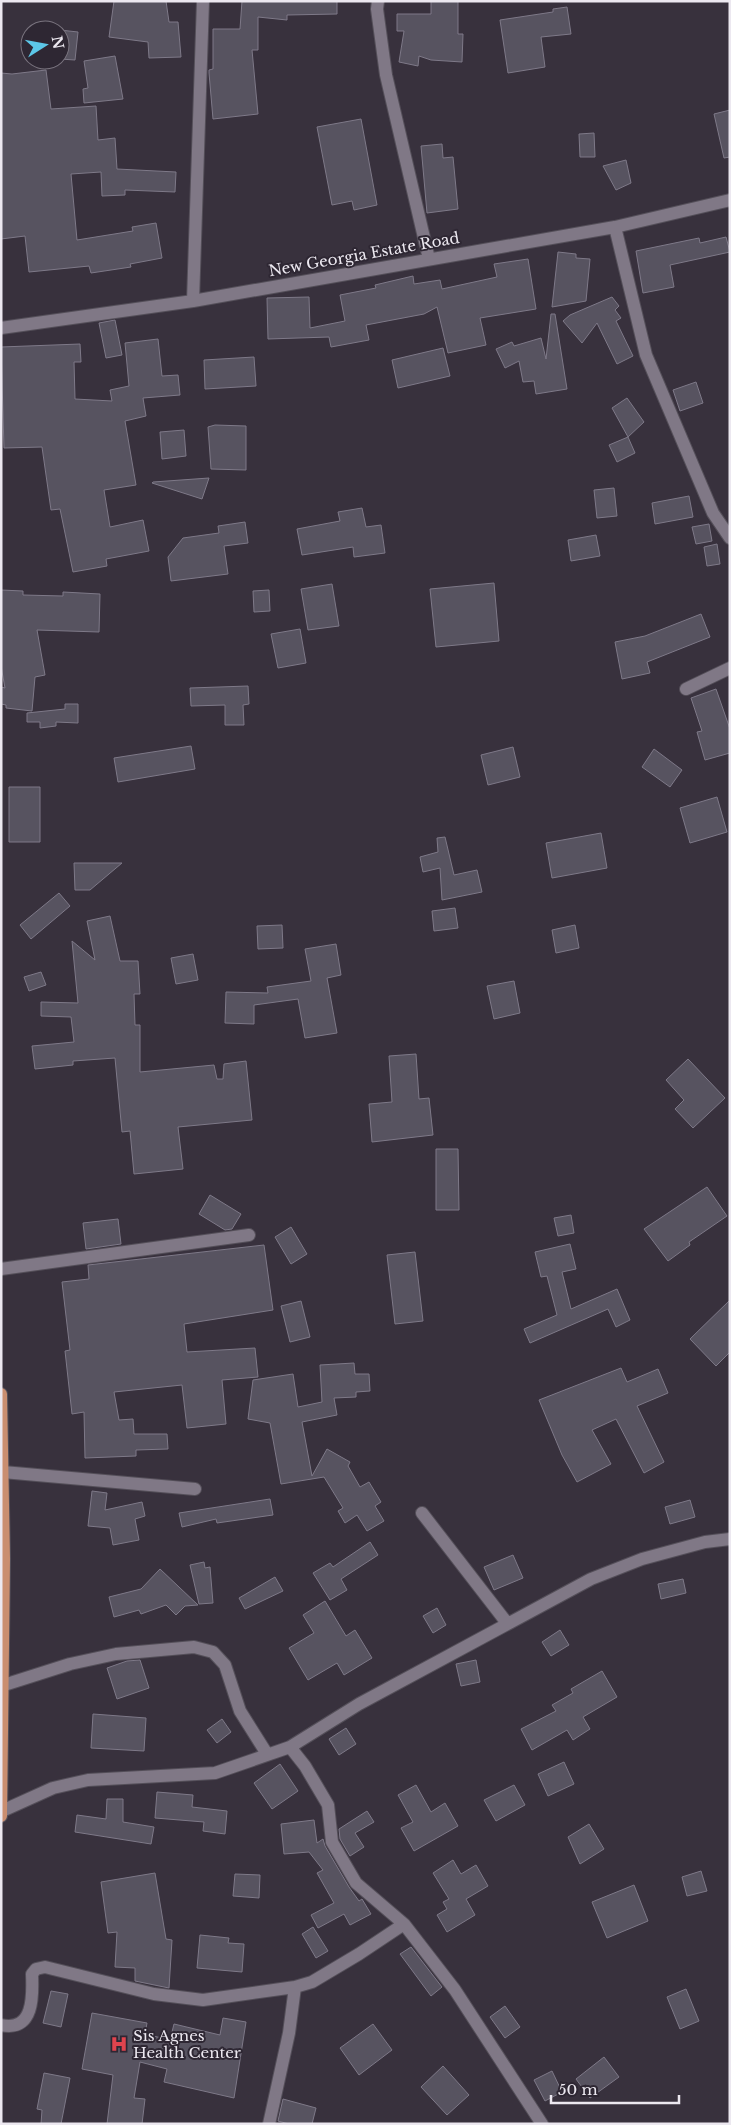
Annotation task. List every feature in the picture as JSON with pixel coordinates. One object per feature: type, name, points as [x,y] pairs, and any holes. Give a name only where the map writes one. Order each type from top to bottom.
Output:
[{"type":"main road","points":[[1,1394],[4,1685],[1,1816]]},
{"type":"street","points":[[193,301],[203,1]]},
{"type":"street","points":[[378,1],[377,9],[386,75],[429,259]]},
{"type":"street","name":"New Georgia Estate Road","points":[[1,328],[193,301],[615,227],[730,200]]},
{"type":"street","points":[[615,227],[646,355],[712,513],[730,538]]},
{"type":"street","points":[[686,689],[730,668]]},
{"type":"street","points":[[1,1269],[249,1235]]},
{"type":"street","points":[[2,1472],[195,1488]]},
{"type":"street","points":[[422,1513],[507,1623]]},
{"type":"street","points":[[2,1811],[53,1788],[88,1780],[215,1773],[290,1747],[359,1704],[591,1579],[642,1559],[706,1542],[730,1539]]},
{"type":"street","points":[[4,1685],[70,1664],[116,1654],[194,1647],[214,1652],[225,1665],[240,1710],[267,1754]]},
{"type":"street","points":[[290,1747],[305,1766],[328,1805],[332,1842],[356,1883],[404,1924],[455,1990],[542,2124]]},
{"type":"street","points":[[1,2025],[8,2027],[21,2023],[28,2014],[34,2000],[32,1974],[36,1969],[45,1967],[154,1994],[203,2000],[295,1987],[312,1982],[404,1924]]},
{"type":"street","points":[[269,2124],[289,2033],[295,1987]]},
{"type":"building","points":[[114,1],[166,1],[169,22],[178,22],[181,57],[149,58],[148,42],[109,37]]},
{"type":"building","points":[[242,1],[337,1],[337,14],[287,15],[287,20],[258,17],[258,50],[252,50],[258,114],[213,119],[209,70],[213,69],[213,29],[240,29]]},
{"type":"building","points":[[431,1],[458,1],[458,34],[463,34],[462,62],[431,60],[419,56],[418,66],[399,62],[404,31],[397,31],[397,14],[431,14]]},
{"type":"building","points":[[567,7],[571,34],[541,37],[545,67],[508,73],[500,20],[553,12],[553,9]]},
{"type":"building","points":[[70,31],[78,32],[75,60],[70,60]]},
{"type":"building","points":[[115,56],[123,99],[84,103],[83,89],[88,88],[84,61]]},
{"type":"building","points":[[46,70],[51,109],[96,106],[98,140],[115,138],[117,169],[176,172],[175,192],[125,190],[125,195],[102,196],[101,172],[71,174],[77,240],[133,231],[132,227],[156,223],[162,258],[130,264],[131,267],[91,273],[89,266],[29,272],[25,236],[1,239],[1,73],[12,74]]},
{"type":"building","points":[[730,110],[730,157],[724,158],[714,114]]},
{"type":"building","points":[[361,119],[377,205],[354,210],[352,201],[332,205],[317,127]]},
{"type":"building","points":[[594,133],[595,157],[580,157],[579,134]]},
{"type":"building","points":[[442,144],[443,158],[453,157],[458,209],[427,213],[421,146]]},
{"type":"building","points":[[626,160],[631,183],[616,190],[603,166]]},
{"type":"building","points":[[726,237],[730,252],[670,265],[674,287],[643,293],[636,251],[699,238],[700,243]]},
{"type":"building","points":[[558,252],[576,254],[576,258],[590,259],[586,301],[552,307]]},
{"type":"building","points":[[528,259],[536,309],[480,318],[486,345],[448,353],[437,307],[424,314],[366,325],[369,340],[331,347],[329,337],[268,339],[267,298],[309,297],[310,328],[345,321],[340,295],[376,288],[375,285],[413,276],[414,284],[440,280],[442,289],[497,277],[494,264]]},
{"type":"building","points":[[612,297],[619,306],[615,310],[621,318],[616,321],[633,356],[617,364],[597,323],[582,343],[563,321],[570,315]]},
{"type":"building","points":[[551,314],[555,314],[567,389],[536,394],[534,381],[523,382],[519,361],[505,368],[496,349],[512,342],[514,346],[541,338],[546,359]]},
{"type":"building","points":[[115,320],[122,355],[106,358],[99,323]]},
{"type":"building","points":[[158,339],[162,376],[178,375],[180,395],[143,398],[146,416],[125,421],[136,485],[104,490],[110,527],[143,520],[149,551],[106,559],[107,566],[73,572],[60,509],[51,510],[42,447],[4,448],[1,347],[80,344],[81,362],[74,362],[75,399],[112,401],[110,390],[129,386],[125,343]]},
{"type":"building","points":[[443,348],[450,376],[398,388],[392,360]]},
{"type":"building","points":[[254,357],[256,386],[205,389],[204,360]]},
{"type":"building","points":[[696,382],[703,403],[680,411],[673,390]]},
{"type":"building","points":[[627,398],[644,422],[628,437],[612,408]]},
{"type":"building","points":[[215,425],[246,426],[246,470],[211,469],[208,427]]},
{"type":"building","points":[[184,430],[186,456],[162,459],[160,432]]},
{"type":"building","points":[[628,437],[635,453],[617,462],[609,445]]},
{"type":"building","points":[[209,478],[202,499],[152,483],[153,482]]},
{"type":"building","points":[[614,488],[617,516],[597,518],[594,490]]},
{"type":"building","points":[[689,496],[693,517],[655,524],[652,503]]},
{"type":"building","points":[[362,508],[366,527],[381,525],[385,553],[354,557],[353,547],[302,555],[297,529],[340,521],[338,512]]},
{"type":"building","points":[[245,522],[248,543],[224,546],[228,574],[171,581],[168,557],[183,538],[219,533],[218,526]]},
{"type":"building","points":[[709,524],[712,541],[696,544],[692,527]]},
{"type":"building","points":[[596,535],[600,556],[571,561],[568,540]]},
{"type":"building","points":[[717,544],[720,564],[707,566],[704,547]]},
{"type":"building","points":[[494,583],[499,641],[436,647],[430,589]]},
{"type":"building","points":[[332,584],[339,626],[308,630],[301,589]]},
{"type":"building","points":[[1,590],[23,591],[23,595],[63,596],[63,592],[100,594],[99,632],[37,630],[45,675],[35,677],[32,711],[6,708],[6,705],[1,704],[1,687],[5,688],[1,666]]},
{"type":"building","points":[[269,590],[270,611],[254,612],[253,591]]},
{"type":"building","points":[[701,614],[710,637],[647,662],[650,673],[622,679],[615,642],[645,636]]},
{"type":"building","points":[[300,629],[306,663],[278,668],[271,634]]},
{"type":"building","points":[[248,686],[249,704],[243,705],[244,725],[225,725],[225,705],[191,706],[190,688]]},
{"type":"building","points":[[716,689],[730,729],[730,753],[705,760],[697,732],[702,731],[691,698]]},
{"type":"building","points":[[65,704],[78,704],[78,723],[56,722],[56,726],[40,728],[40,722],[27,722],[27,713],[65,709]]},
{"type":"building","points":[[191,746],[195,769],[118,782],[114,758]]},
{"type":"building","points":[[513,747],[520,777],[488,785],[481,755]]},
{"type":"building","points":[[654,749],[682,770],[670,787],[642,767]]},
{"type":"building","points":[[9,787],[40,787],[40,842],[9,842]]},
{"type":"building","points":[[717,797],[727,832],[690,843],[680,808]]},
{"type":"building","points":[[601,833],[607,868],[552,878],[546,843]]},
{"type":"building","points":[[445,837],[454,875],[477,870],[482,892],[442,900],[440,868],[423,872],[420,857],[438,852],[437,838]]},
{"type":"building","points":[[74,863],[122,863],[90,890],[75,890]]},
{"type":"building","points":[[59,893],[70,906],[31,939],[20,925]]},
{"type":"building","points":[[455,908],[458,928],[434,931],[432,911]]},
{"type":"building","points":[[110,916],[120,961],[138,961],[140,994],[134,994],[135,1025],[140,1025],[140,1072],[214,1065],[217,1079],[223,1079],[224,1064],[246,1061],[252,1120],[178,1127],[183,1169],[134,1174],[130,1131],[122,1132],[115,1058],[73,1061],[73,1065],[35,1069],[32,1046],[74,1042],[71,1017],[41,1016],[41,1002],[78,1003],[72,941],[95,960],[87,921]]},
{"type":"building","points":[[282,925],[283,948],[258,949],[257,926]]},
{"type":"building","points":[[575,925],[579,948],[556,953],[552,930]]},
{"type":"building","points":[[336,944],[341,975],[327,978],[337,1033],[305,1038],[298,999],[254,1005],[254,1024],[225,1023],[226,992],[268,993],[267,987],[311,981],[305,949]]},
{"type":"building","points":[[193,954],[198,980],[176,984],[171,958]]},
{"type":"building","points":[[41,972],[46,985],[29,991],[24,977]]},
{"type":"building","points":[[514,981],[520,1013],[494,1019],[487,986]]},
{"type":"building","points":[[416,1054],[419,1099],[429,1098],[433,1135],[372,1142],[369,1104],[392,1102],[389,1056]]},
{"type":"building","points":[[688,1059],[725,1098],[693,1128],[675,1109],[684,1100],[666,1080]]},
{"type":"building","points":[[436,1149],[458,1149],[459,1210],[436,1210]]},
{"type":"building","points":[[707,1187],[727,1216],[689,1242],[690,1245],[668,1261],[644,1229]]},
{"type":"building","points":[[210,1195],[241,1214],[232,1229],[225,1230],[199,1214]]},
{"type":"building","points":[[571,1215],[574,1233],[558,1236],[554,1218]]},
{"type":"building","points":[[118,1219],[121,1244],[86,1249],[83,1223]]},
{"type":"building","points":[[291,1227],[307,1254],[291,1264],[275,1237]]},
{"type":"building","points":[[570,1244],[576,1269],[562,1272],[571,1309],[617,1289],[630,1320],[616,1327],[608,1309],[530,1343],[524,1329],[557,1315],[547,1276],[541,1277],[535,1252]]},
{"type":"building","points":[[264,1245],[273,1310],[184,1324],[187,1352],[255,1348],[258,1377],[222,1380],[226,1424],[187,1428],[182,1385],[114,1392],[119,1420],[133,1419],[134,1434],[167,1434],[168,1449],[136,1450],[136,1456],[85,1458],[84,1412],[72,1414],[65,1351],[70,1350],[62,1282],[89,1279],[88,1265]]},
{"type":"building","points":[[415,1252],[423,1321],[395,1324],[387,1255]]},
{"type":"building","points":[[730,1300],[730,1352],[716,1366],[690,1339]]},
{"type":"building","points":[[301,1301],[310,1337],[290,1342],[281,1306]]},
{"type":"building","points":[[354,1363],[355,1374],[369,1374],[370,1391],[356,1392],[356,1397],[334,1398],[337,1415],[302,1422],[312,1476],[327,1449],[350,1462],[348,1466],[360,1487],[369,1482],[381,1502],[375,1506],[384,1521],[367,1531],[357,1515],[345,1523],[338,1511],[343,1508],[324,1477],[281,1484],[270,1423],[248,1419],[253,1380],[293,1374],[298,1407],[322,1402],[320,1365]]},
{"type":"building","points":[[621,1368],[627,1382],[658,1369],[668,1393],[637,1406],[664,1462],[644,1473],[616,1419],[592,1430],[611,1464],[577,1482],[562,1455],[539,1400]]},
{"type":"building","points":[[92,1491],[107,1493],[105,1510],[142,1502],[145,1516],[135,1519],[139,1540],[113,1545],[110,1528],[88,1526]]},
{"type":"building","points":[[270,1499],[273,1515],[217,1523],[216,1519],[182,1527],[179,1513]]},
{"type":"building","points":[[690,1500],[695,1517],[670,1524],[665,1507]]},
{"type":"building","points":[[370,1542],[378,1555],[341,1579],[347,1590],[330,1600],[313,1573],[330,1563],[333,1567]]},
{"type":"building","points":[[513,1555],[523,1578],[494,1590],[484,1567]]},
{"type":"building","points":[[204,1562],[205,1568],[210,1567],[213,1603],[199,1604],[190,1565]]},
{"type":"building","points":[[160,1569],[198,1605],[185,1606],[176,1615],[166,1605],[141,1614],[139,1610],[114,1617],[109,1597],[141,1589]]},
{"type":"building","points":[[275,1577],[283,1591],[245,1609],[239,1598]]},
{"type":"building","points":[[683,1579],[686,1593],[661,1599],[658,1584]]},
{"type":"building","points":[[325,1601],[346,1636],[355,1630],[372,1658],[344,1675],[337,1663],[308,1680],[289,1648],[314,1633],[303,1615]]},
{"type":"building","points":[[437,1608],[446,1625],[433,1633],[423,1616]]},
{"type":"building","points":[[560,1630],[569,1645],[551,1656],[542,1642]]},
{"type":"building","points":[[140,1660],[149,1688],[117,1699],[107,1668],[127,1661]]},
{"type":"building","points":[[476,1660],[480,1682],[461,1686],[456,1664]]},
{"type":"building","points":[[602,1671],[617,1697],[583,1717],[590,1729],[573,1740],[567,1730],[532,1750],[521,1729],[556,1711],[552,1705],[573,1693],[571,1689]]},
{"type":"building","points":[[93,1714],[146,1718],[144,1751],[91,1748]]},
{"type":"building","points":[[222,1719],[231,1732],[217,1743],[207,1730]]},
{"type":"building","points":[[346,1728],[356,1744],[339,1755],[329,1739]]},
{"type":"building","points":[[564,1762],[574,1784],[548,1796],[538,1774]]},
{"type":"building","points":[[280,1764],[298,1791],[272,1809],[254,1783]]},
{"type":"building","points":[[416,1785],[431,1812],[445,1803],[458,1826],[414,1851],[401,1828],[413,1822],[398,1795]]},
{"type":"building","points":[[514,1785],[525,1805],[496,1821],[484,1800]]},
{"type":"building","points":[[157,1792],[193,1795],[192,1807],[227,1811],[225,1834],[203,1831],[204,1822],[155,1818]]},
{"type":"building","points":[[107,1799],[123,1799],[123,1822],[154,1827],[151,1844],[75,1832],[77,1815],[106,1819]]},
{"type":"building","points":[[367,1811],[374,1822],[355,1833],[364,1847],[350,1856],[340,1839],[339,1829]]},
{"type":"building","points":[[314,1820],[317,1843],[323,1839],[325,1846],[349,1887],[359,1901],[362,1899],[371,1914],[350,1925],[344,1914],[318,1928],[311,1915],[334,1903],[317,1873],[323,1870],[309,1852],[284,1854],[281,1824]]},
{"type":"building","points":[[589,1824],[604,1849],[580,1864],[568,1837]]},
{"type":"building","points":[[453,1860],[461,1874],[476,1865],[488,1886],[466,1899],[475,1915],[447,1932],[437,1915],[447,1909],[443,1902],[449,1899],[433,1873]]},
{"type":"building","points":[[701,1871],[707,1891],[687,1896],[682,1877]]},
{"type":"building","points":[[155,1873],[166,1939],[172,1940],[169,1988],[135,1981],[135,1968],[115,1967],[117,1932],[108,1933],[101,1882]]},
{"type":"building","points":[[235,1874],[260,1875],[259,1898],[233,1896]]},
{"type":"building","points":[[634,1885],[648,1921],[607,1938],[592,1902]]},
{"type":"building","points":[[313,1927],[328,1951],[316,1958],[302,1934]]},
{"type":"building","points":[[200,1935],[229,1938],[228,1943],[244,1944],[242,1972],[197,1968]]},
{"type":"building","points":[[411,1947],[442,1987],[431,1996],[400,1954]]},
{"type":"building","points":[[686,1989],[699,2021],[680,2029],[667,1997]]},
{"type":"building","points":[[51,1991],[68,1994],[61,2027],[43,2023]]},
{"type":"building","points":[[505,2006],[520,2027],[505,2038],[490,2017]]},
{"type":"building","points":[[92,2013],[147,2023],[145,2034],[170,2040],[174,2024],[220,2035],[223,2018],[246,2022],[234,2098],[164,2082],[167,2069],[140,2062],[134,2098],[145,2099],[142,2124],[107,2124],[113,2075],[82,2069]]},
{"type":"building","points":[[373,2024],[392,2050],[359,2075],[340,2048]]},
{"type":"building","points":[[604,2057],[619,2077],[590,2098],[576,2079]]},
{"type":"building","points":[[443,2066],[469,2095],[447,2115],[421,2087]]},
{"type":"building","points":[[552,2071],[562,2092],[545,2101],[534,2080]]},
{"type":"building","points":[[44,2073],[70,2078],[61,2124],[41,2124],[42,2110],[37,2109]]},
{"type":"building","points":[[283,2099],[316,2108],[312,2124],[289,2124],[278,2121]]},
{"type":"place","name":"Sis Agnes Health Center","points":[[119,2044]]}]
